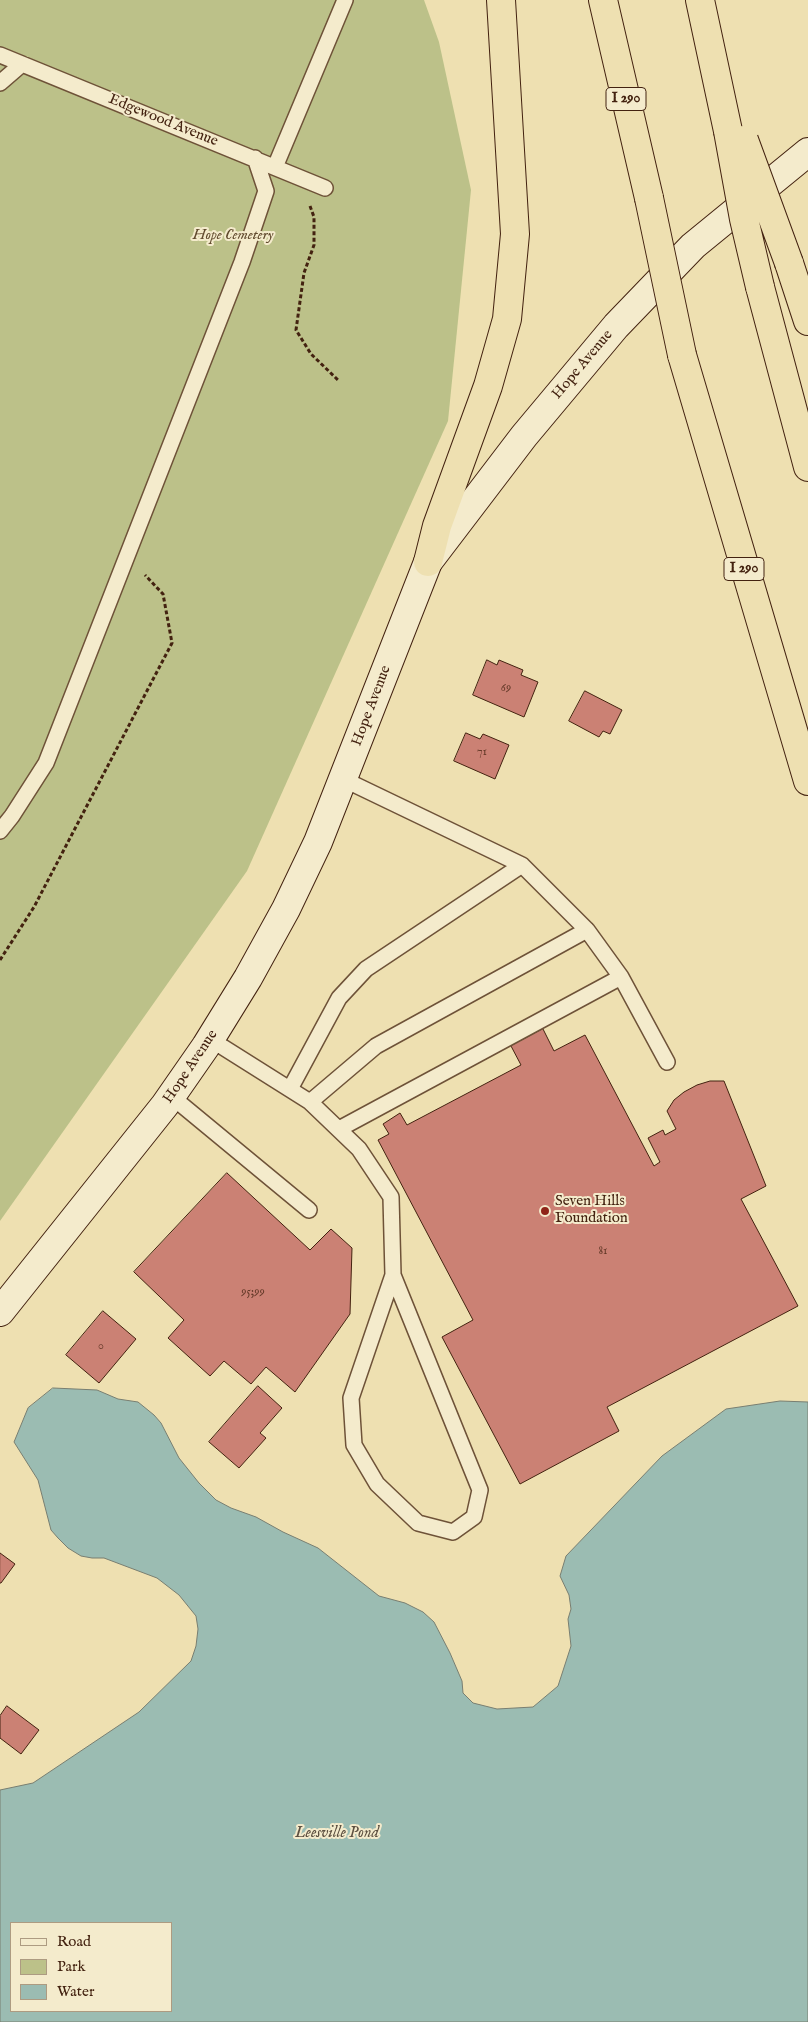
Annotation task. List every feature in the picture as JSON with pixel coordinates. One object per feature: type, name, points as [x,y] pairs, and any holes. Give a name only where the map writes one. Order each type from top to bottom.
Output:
[{"type":"highway","points":[[428,562],[437,526],[488,386],[507,320],[515,234],[501,0]]},
{"type":"highway","name":"I 290","points":[[603,0],[649,198],[682,355],[808,781]]},
{"type":"highway","points":[[700,0],[715,70],[733,127],[788,263],[808,321]]},
{"type":"highway","points":[[733,127],[744,219],[808,468]]},
{"type":"main road","name":"Hope Avenue","points":[[0,1312],[172,1096],[248,978],[286,909],[318,842],[428,562],[530,429],[616,326],[693,246],[808,152]]},
{"type":"lane","points":[[275,166],[345,0]]},
{"type":"lane","name":"Edgewood Avenue","points":[[0,55],[325,188]]},
{"type":"lane","points":[[0,82],[22,64]]},
{"type":"lane","points":[[0,831],[12,816],[46,763],[242,262],[266,191],[255,158]]},
{"type":"lane","points":[[343,779],[522,865],[587,930],[620,977],[667,1062]]},
{"type":"lane","points":[[290,1089],[339,998],[366,969],[522,865]]},
{"type":"lane","points":[[310,1102],[376,1046],[587,930]]},
{"type":"lane","points":[[338,1129],[620,977]]},
{"type":"lane","points":[[210,1039],[310,1102],[359,1149],[391,1198],[392,1274],[351,1398],[354,1445],[377,1484],[418,1523],[453,1532],[474,1517],[480,1490],[392,1274]]},
{"type":"lane","points":[[172,1096],[309,1210]]},
{"type":"path","points":[[300,178],[314,217],[314,245],[304,273],[296,330],[311,354],[338,380]]},
{"type":"path","points":[[0,960],[34,907],[172,643],[164,594],[127,557]]},
{"type":"green space","name":"Hope Cemetery","points":[[0,0],[424,0],[439,42],[471,190],[448,421],[247,871],[0,1221]]},
{"type":"water","name":"Leesville Pond","points":[[53,1388],[97,1390],[118,1399],[138,1402],[161,1423],[179,1458],[199,1483],[216,1500],[256,1517],[318,1548],[379,1596],[405,1603],[423,1612],[434,1622],[450,1653],[462,1681],[463,1693],[473,1703],[497,1709],[533,1707],[558,1686],[571,1646],[568,1619],[571,1609],[569,1595],[560,1576],[566,1556],[662,1456],[726,1409],[780,1401],[808,1402],[808,2022],[0,2022],[0,1790],[33,1783],[139,1712],[191,1661],[196,1646],[198,1629],[196,1616],[179,1595],[157,1578],[104,1558],[81,1556],[68,1548],[58,1538],[51,1530],[38,1480],[14,1442],[28,1408]]},
{"type":"building","points":[[487,660],[497,665],[499,660],[523,670],[521,675],[538,682],[524,717],[473,695]]},
{"type":"building","points":[[585,691],[622,710],[610,734],[603,731],[599,737],[569,721]]},
{"type":"building","points":[[466,733],[480,739],[483,734],[509,745],[495,779],[454,761]]},
{"type":"building","points":[[543,1029],[554,1051],[585,1035],[654,1166],[660,1162],[648,1138],[663,1130],[665,1135],[676,1129],[667,1111],[674,1100],[697,1085],[710,1081],[724,1081],[766,1186],[741,1199],[798,1306],[607,1407],[619,1431],[520,1484],[442,1337],[473,1320],[378,1140],[389,1134],[383,1124],[400,1113],[407,1125],[521,1065],[511,1046]]},
{"type":"building","points":[[227,1173],[310,1250],[331,1229],[352,1248],[350,1314],[295,1392],[266,1367],[251,1384],[224,1361],[210,1376],[168,1338],[184,1320],[134,1272]]},
{"type":"building","points":[[103,1311],[136,1339],[99,1383],[66,1355]]},
{"type":"building","points":[[258,1386],[282,1408],[260,1433],[266,1438],[239,1468],[209,1442]]},
{"type":"building","points":[[0,1553],[15,1564],[1,1583],[0,1583]]},
{"type":"building","points":[[7,1706],[39,1730],[21,1754],[0,1738],[0,1716]]},
{"type":"place","name":"Seven Hills Foundation","points":[[545,1211]]}]
